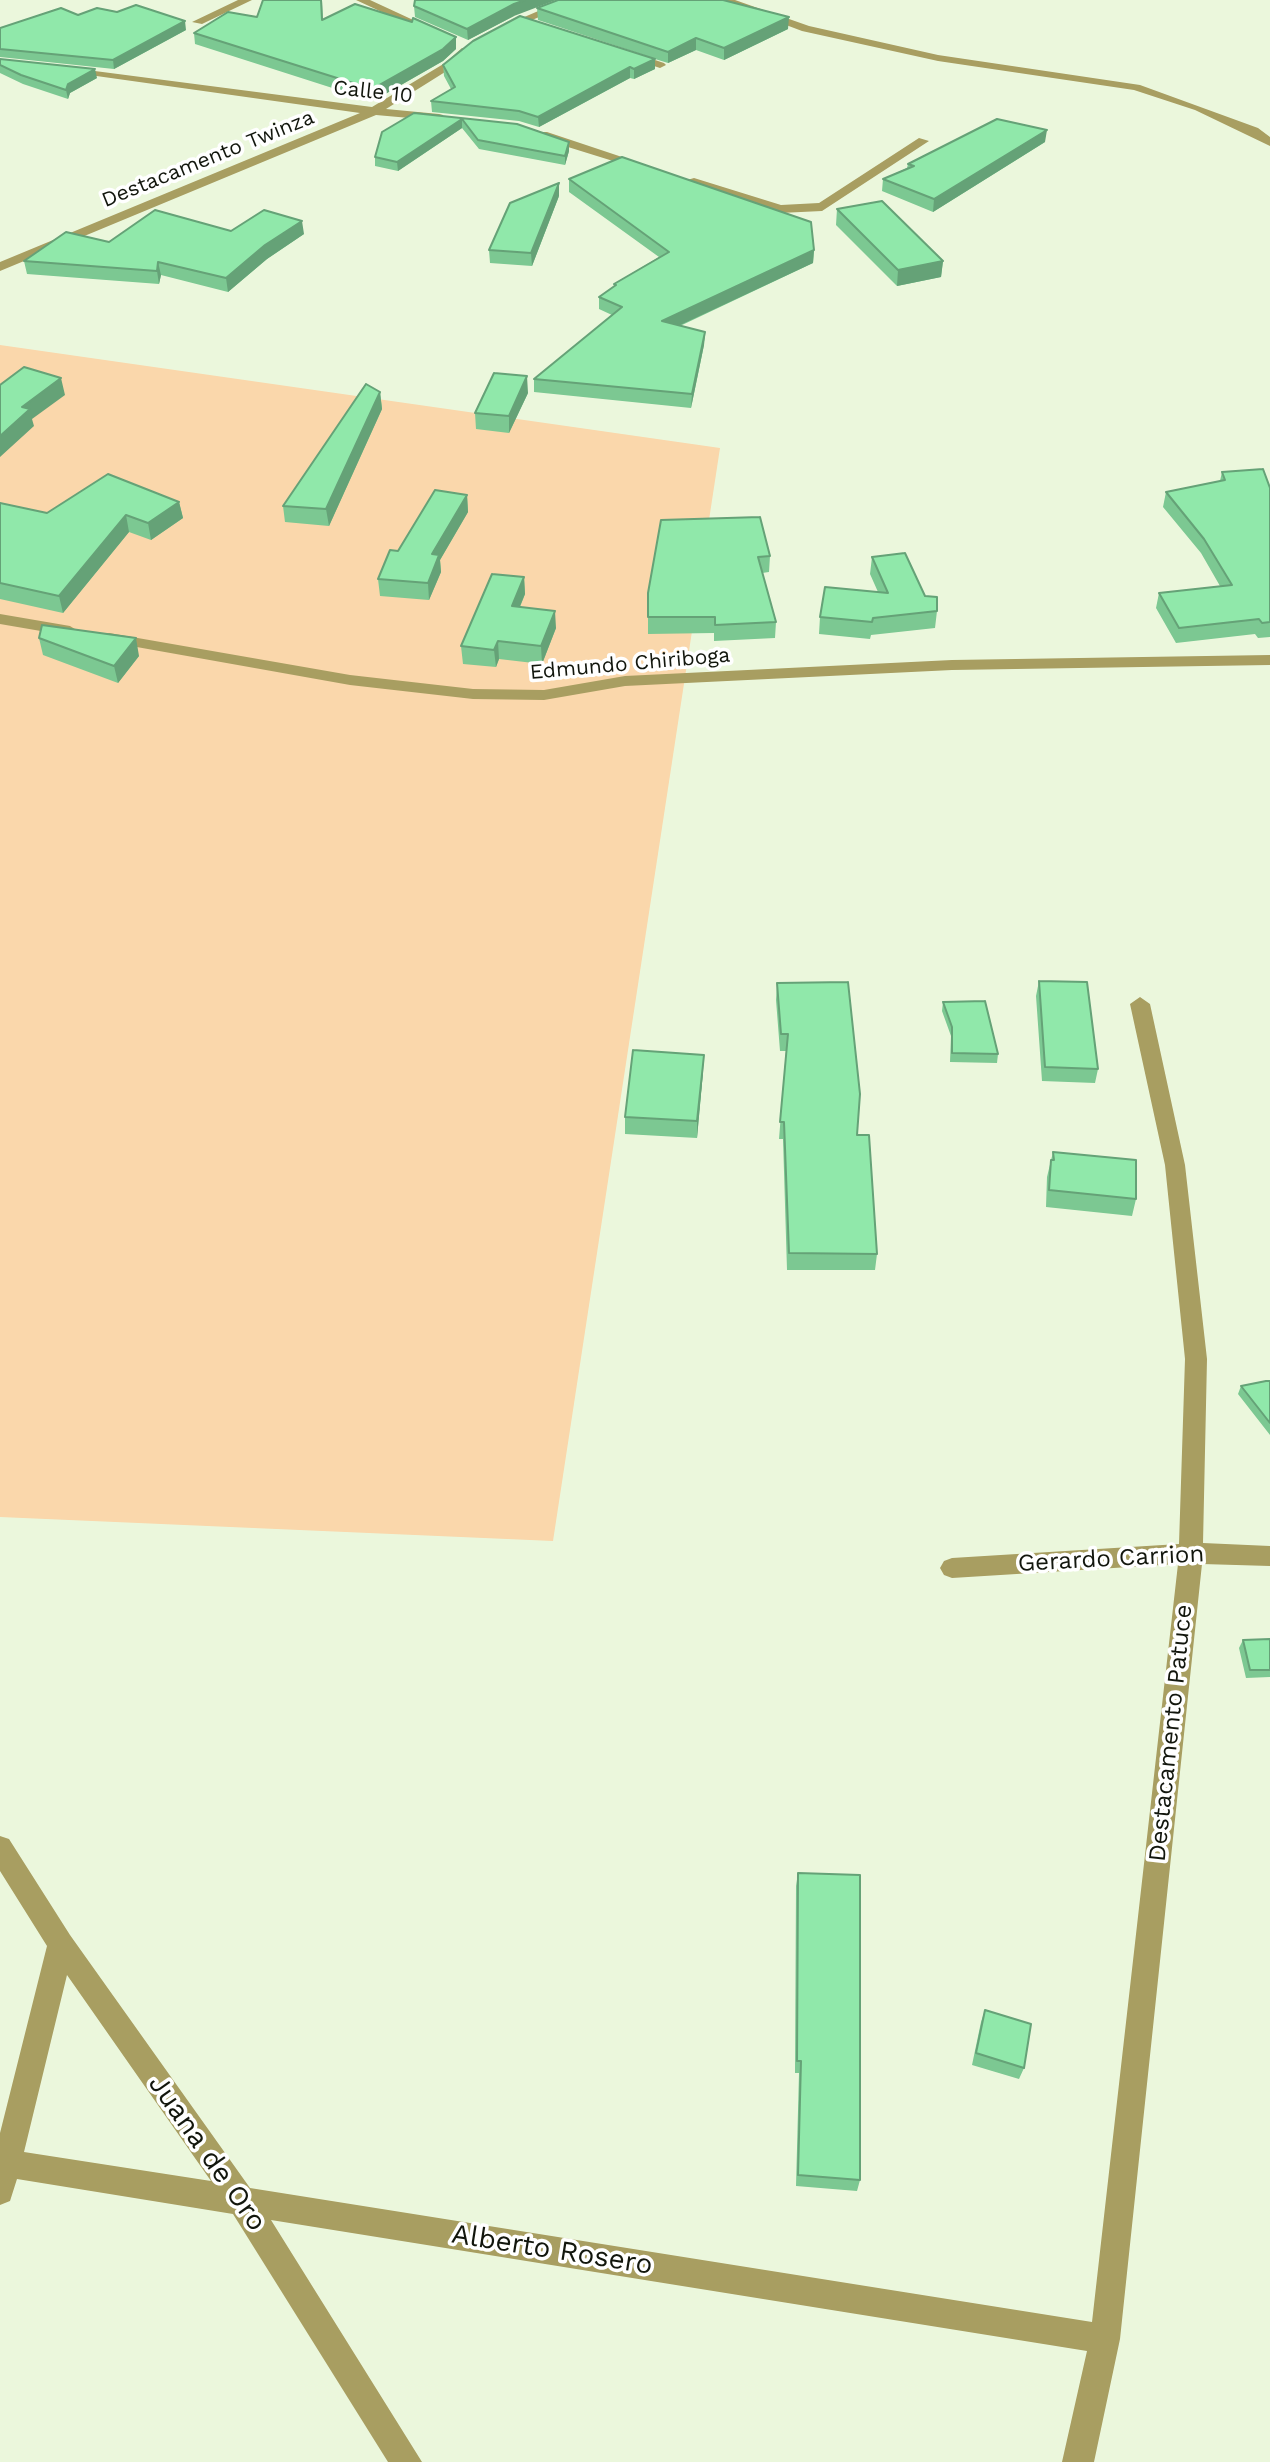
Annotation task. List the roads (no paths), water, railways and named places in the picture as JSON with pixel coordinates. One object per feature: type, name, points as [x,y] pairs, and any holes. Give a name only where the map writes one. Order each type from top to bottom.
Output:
[{"type":"street","points":[[198,22],[247,0]]},
{"type":"street","points":[[361,0],[444,37]]},
{"type":"street","name":"Destacamento Twinza","points":[[0,267],[372,112],[449,65],[473,42],[519,20],[574,0]]},
{"type":"street","points":[[725,0],[806,29],[925,55],[1136,87],[1199,108],[1254,131],[1270,142]]},
{"type":"street","points":[[519,20],[545,28]]},
{"type":"street","points":[[609,48],[660,65]]},
{"type":"street","name":"Calle 10","points":[[57,67],[372,112],[451,120]]},
{"type":"street","points":[[531,132],[661,172]]},
{"type":"street","points":[[674,176],[780,209],[822,207],[923,141]]},
{"type":"street","name":"Edmundo Chiriboga","points":[[0,619],[349,680],[472,694],[544,695],[625,681],[952,665],[1270,660]]},
{"type":"street","name":"Destacamento Patuce","points":[[1078,2462],[1105,2339],[1191,1553],[1196,1359],[1175,1165],[1140,1004]]},
{"type":"street","name":"Gerardo Carrion","points":[[952,1568],[1191,1553],[1270,1556]]},
{"type":"street","name":"Juana de Oro","points":[[0,1848],[61,1944],[242,2201],[406,2462]]},
{"type":"street","points":[[0,2192],[3,2162],[61,1944]]},
{"type":"street","name":"Alberto Rosero","points":[[3,2162],[1105,2339]]}]
